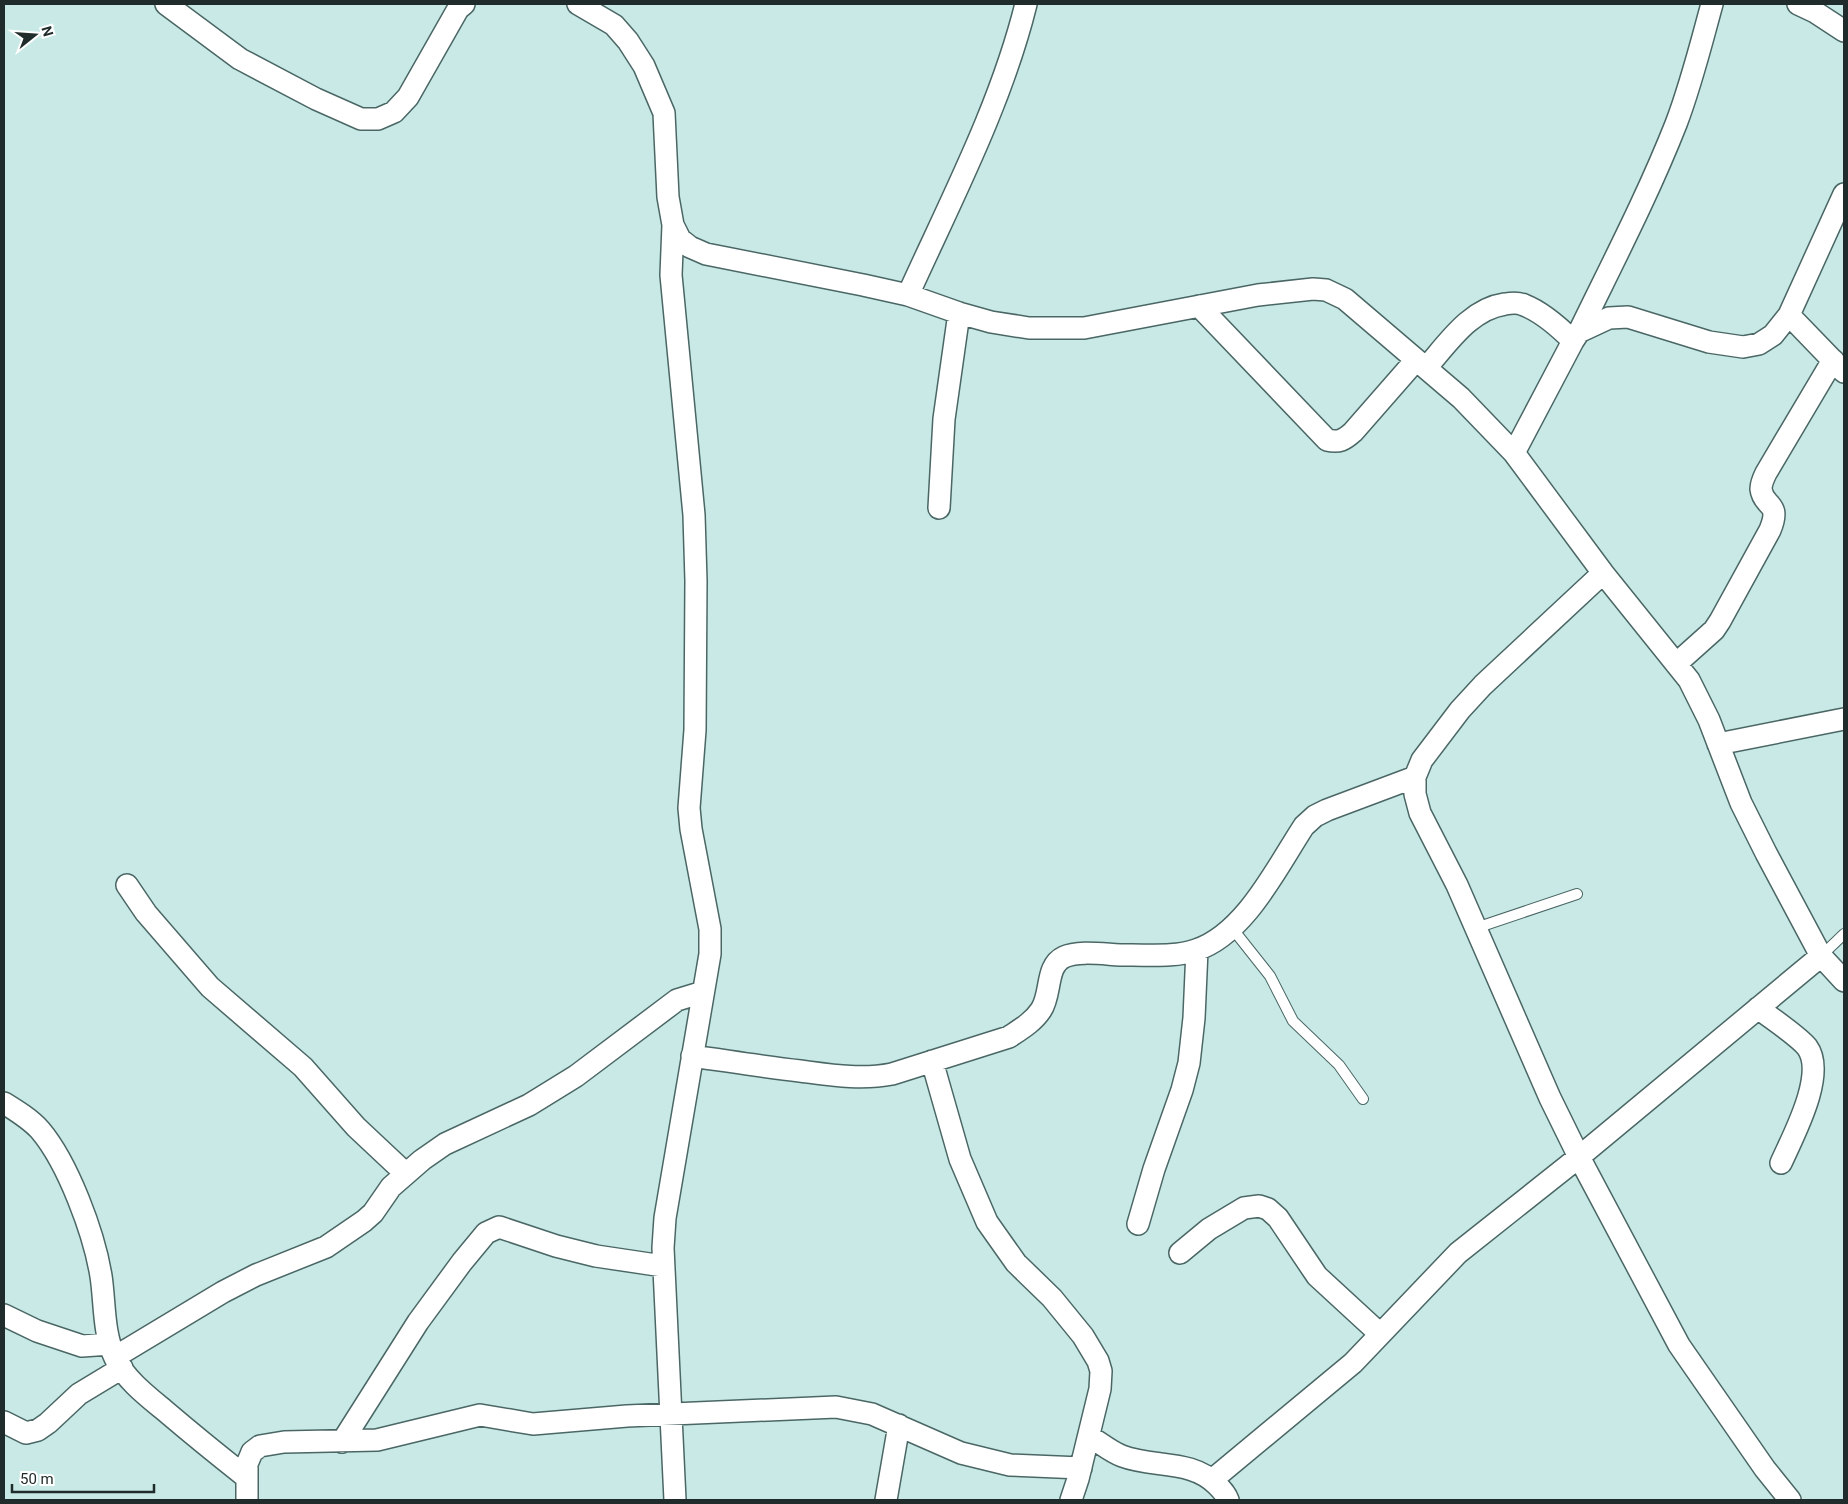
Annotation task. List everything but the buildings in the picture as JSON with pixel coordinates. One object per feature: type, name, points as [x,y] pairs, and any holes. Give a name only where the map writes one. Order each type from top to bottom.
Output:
[{"type":"street","points":[[166,4],[240,59],[361,119],[378,119],[394,112],[408,97],[458,8],[464,4]]},
{"type":"street","points":[[578,4],[614,25],[628,41],[644,66],[664,113],[668,197],[673,225],[671,276],[694,515],[696,692],[695,730],[688,808],[710,929],[710,954],[665,1218],[663,1248],[675,1500]]},
{"type":"street","points":[[908,295],[994,103],[1017,40],[1026,4]]},
{"type":"street","points":[[1514,453],[1576,336],[1644,198],[1676,125],[1688,90],[1712,4]]},
{"type":"street","points":[[1798,4],[1815,12],[1844,31]]},
{"type":"street","points":[[1576,336],[1609,318],[1628,317],[1709,342],[1743,347],[1759,344],[1773,335],[1790,315],[1844,194]]},
{"type":"street","points":[[673,225],[680,240],[706,254],[908,295],[959,313],[992,322],[1030,328],[1084,328],[1258,295],[1313,289],[1326,290],[1345,299],[1461,398],[1514,453],[1603,572],[1689,680],[1699,696],[1741,803],[1822,956],[1844,981]]},
{"type":"street","points":[[1199,306],[1327,440],[1337,442],[1354,432],[1421,364],[1472,318],[1490,306],[1523,304],[1558,327],[1576,336]]},
{"type":"street","points":[[939,508],[944,419],[959,313]]},
{"type":"street","points":[[1676,664],[1714,630],[1770,530],[1775,518],[1772,506],[1765,498],[1761,488],[1766,473],[1839,366],[1790,315]]},
{"type":"street","points":[[1603,572],[1483,685],[1460,710],[1422,760],[1415,777],[1415,794],[1420,813],[1457,885],[1550,1098],[1579,1157],[1679,1345],[1765,1470],[1790,1500]]},
{"type":"street","points":[[1718,744],[1844,719]]},
{"type":"street","points":[[692,1056],[843,1076],[885,1075],[932,1062],[1009,1036],[1026,1026],[1041,1011],[1048,997],[1052,974],[1057,961],[1066,956],[1083,953],[1117,956],[1177,954],[1197,950],[1232,928],[1250,908],[1304,826],[1315,816],[1415,777]]},
{"type":"street","points":[[127,884],[146,913],[210,987],[303,1067],[356,1127],[404,1173]]},
{"type":"street","points":[[1138,1224],[1154,1168],[1182,1090],[1189,1063],[1194,1018],[1197,950]]},
{"type":"street","points":[[1212,1480],[1353,1363],[1458,1253],[1579,1157],[1822,956]]},
{"type":"street","points":[[4,1422],[26,1433],[38,1430],[79,1394],[116,1356],[223,1292],[256,1275],[326,1247],[373,1213],[391,1187],[404,1173],[446,1144],[529,1105],[576,1076],[677,1000],[703,992]]},
{"type":"street","points":[[1758,1008],[1806,1047],[1812,1057],[1814,1067],[1813,1078],[1800,1120],[1781,1163]]},
{"type":"street","points":[[932,1062],[960,1159],[987,1222],[1016,1263],[1052,1298],[1083,1336],[1098,1361],[1102,1379],[1081,1468],[1071,1500]]},
{"type":"street","points":[[4,1103],[21,1113],[40,1129],[55,1151],[86,1219],[94,1246],[105,1313],[116,1356],[150,1399],[246,1478]]},
{"type":"street","points":[[1180,1253],[1209,1229],[1244,1208],[1260,1206],[1268,1209],[1278,1218],[1318,1276],[1380,1334]]},
{"type":"street","points":[[342,1442],[418,1322],[486,1233],[499,1227],[556,1246],[596,1256],[663,1266]]},
{"type":"street","points":[[4,1315],[38,1331],[116,1356]]},
{"type":"street","points":[[247,1500],[247,1464],[252,1452],[260,1446],[284,1442],[378,1440],[480,1415],[533,1424],[589,1418],[836,1407],[872,1414],[960,1453],[1010,1464],[1081,1468]]},
{"type":"street","points":[[886,1500],[899,1425]]},
{"type":"street","points":[[1089,1436],[1120,1455],[1132,1459],[1194,1470],[1212,1480],[1226,1494],[1228,1500]]},
{"type":"lane","points":[[1476,928],[1577,894]]},
{"type":"lane","points":[[1232,928],[1270,976],[1293,1021],[1338,1066],[1363,1099]]},
{"type":"lane","points":[[1822,956],[1844,934]]}]
